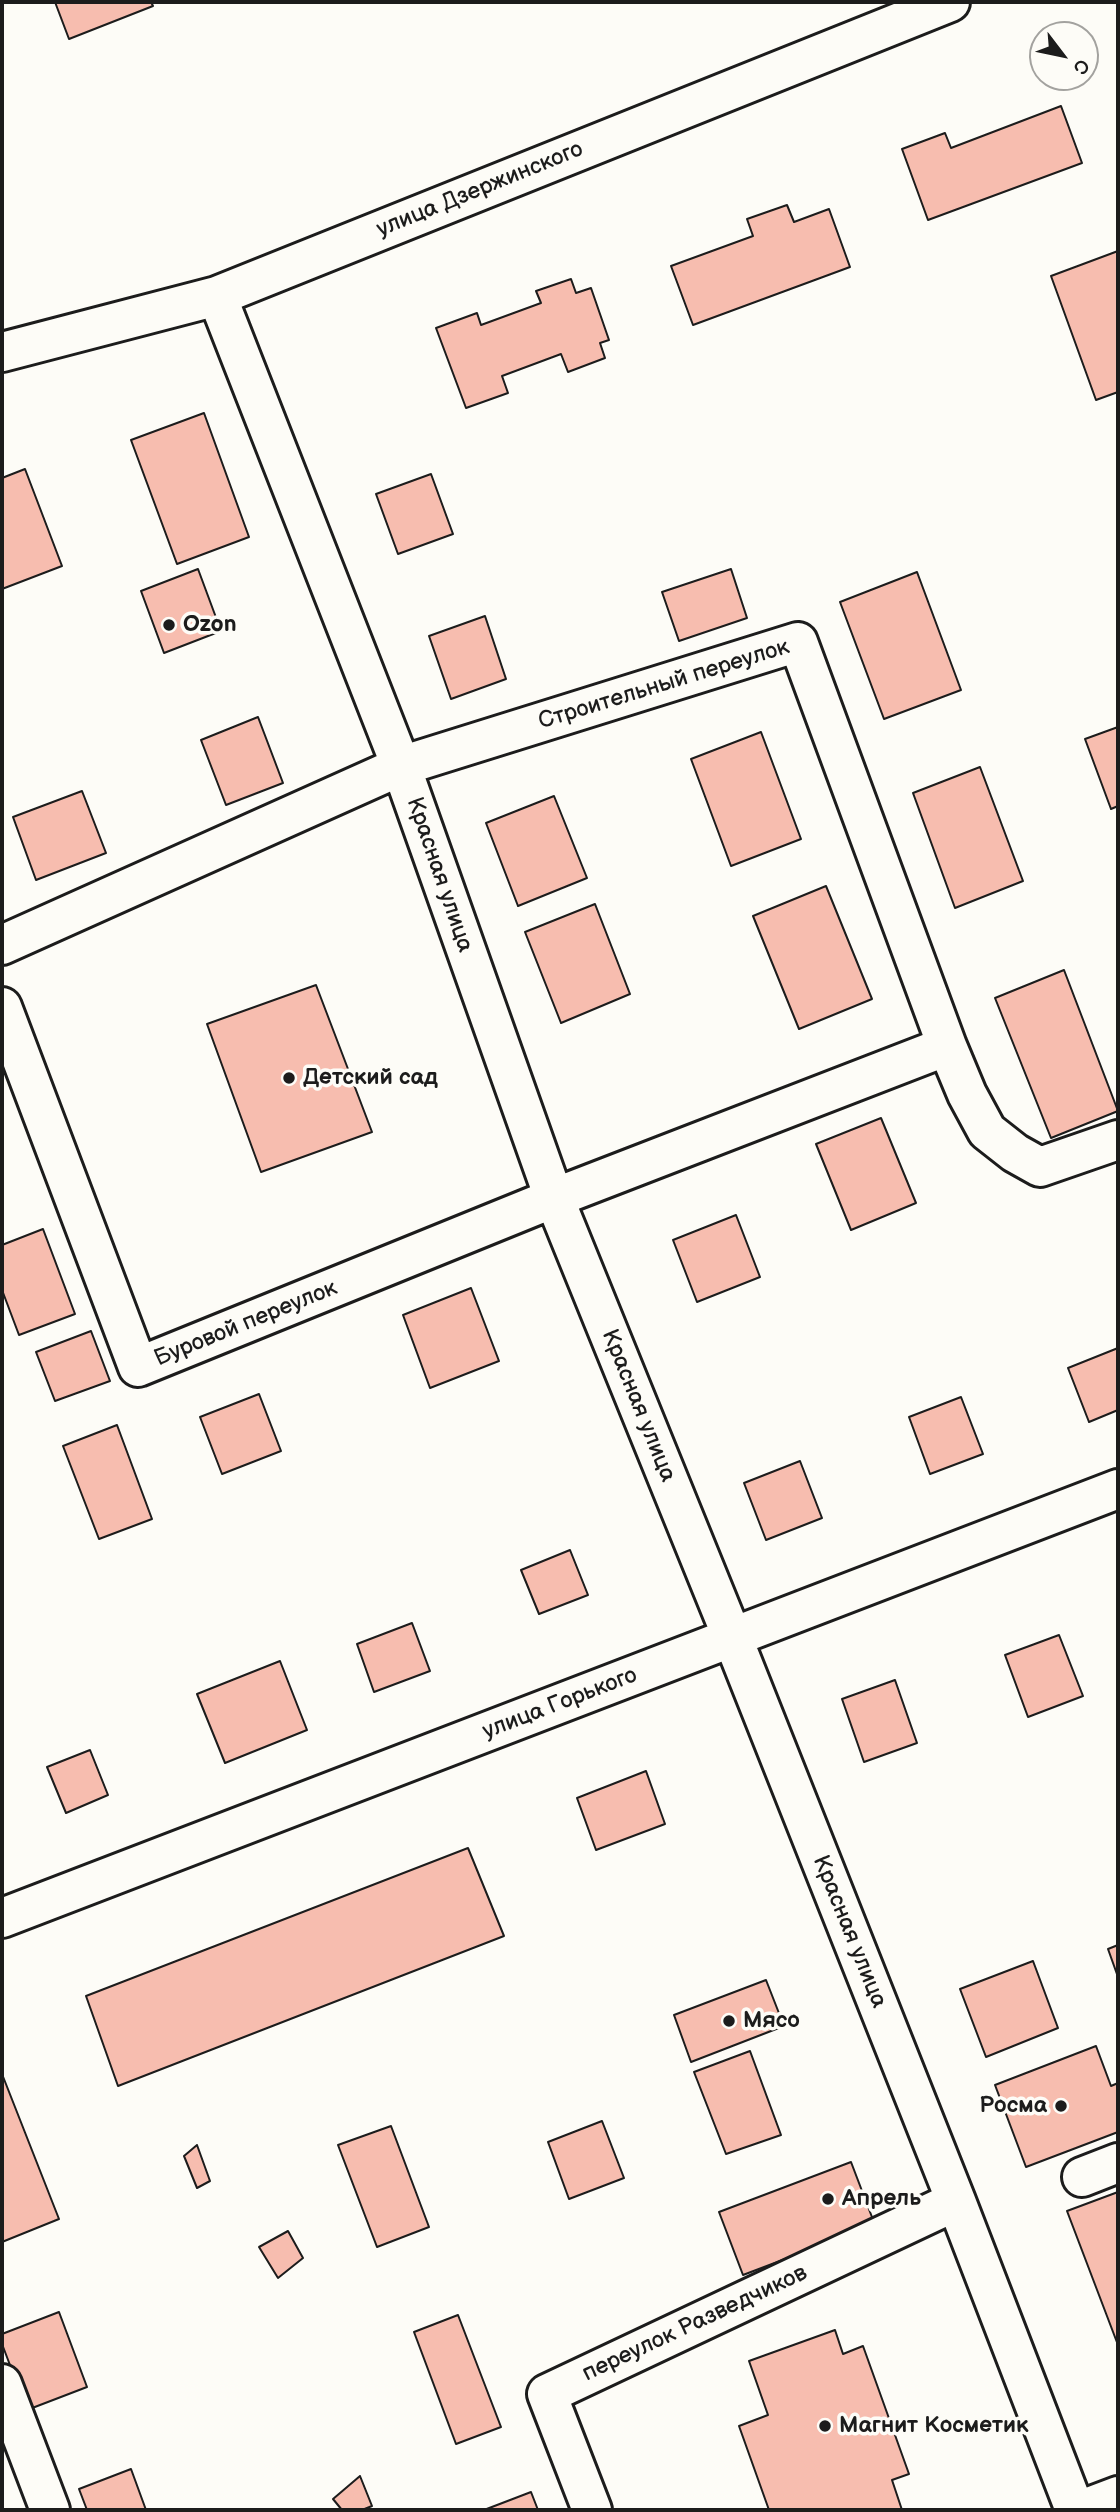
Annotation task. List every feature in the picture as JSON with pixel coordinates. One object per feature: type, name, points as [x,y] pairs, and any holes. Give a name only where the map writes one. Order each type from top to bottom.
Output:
[{"type":"street","name":"улица Дзержинского","points":[[2,352],[217,296],[950,2]]},
{"type":"street","name":"Красная улица","points":[[217,296],[401,766],[554,1198],[733,1639],[956,2201],[1075,2510]]},
{"type":"street","name":"Строительный переулок","points":[[401,766],[798,642],[947,1046],[967,1094],[987,1131],[1015,1153],[1040,1167],[1118,1140]]},
{"type":"street","points":[[2,945],[401,766]]},
{"type":"street","name":"Буровой переулок","points":[[2,1007],[138,1367],[554,1198]]},
{"type":"street","points":[[554,1198],[947,1046]]},
{"type":"street","name":"улица Горького","points":[[2,1918],[1118,1489]]},
{"type":"street","points":[[1082,2177],[1118,2163]]},
{"type":"street","name":"переулок Разведчиков","points":[[592,2510],[547,2394],[956,2201]]},
{"type":"street","points":[[2,2384],[50,2510]]},
{"type":"street","points":[[1081,2510],[1118,2496]]},
{"type":"building","points":[[55,2],[151,2],[153,6],[69,39]]},
{"type":"building","points":[[1061,106],[1082,163],[928,220],[902,149],[945,133],[951,148]]},
{"type":"building","points":[[787,205],[794,222],[829,209],[850,267],[693,325],[671,266],[753,236],[747,219]]},
{"type":"building","points":[[1118,251],[1118,392],[1096,400],[1051,276]]},
{"type":"building","points":[[571,279],[576,293],[591,288],[609,340],[600,343],[605,358],[568,372],[561,354],[502,376],[508,393],[466,408],[436,328],[477,313],[481,325],[541,303],[536,291]]},
{"type":"building","points":[[204,413],[249,537],[177,564],[131,440]]},
{"type":"building","points":[[25,469],[62,566],[2,589],[2,478]]},
{"type":"building","points":[[431,474],[453,534],[398,554],[376,494]]},
{"type":"building","points":[[198,569],[221,631],[164,653],[141,591]]},
{"type":"building","points":[[731,569],[747,618],[679,641],[662,592]]},
{"type":"building","points":[[917,572],[961,690],[884,719],[840,602]]},
{"type":"building","points":[[485,616],[506,679],[451,699],[429,636]]},
{"type":"building","points":[[258,717],[283,783],[226,805],[201,740]]},
{"type":"building","points":[[1118,727],[1118,806],[1111,809],[1085,739]]},
{"type":"building","points":[[761,732],[801,839],[731,866],[691,759]]},
{"type":"building","points":[[980,767],[1023,881],[955,908],[913,793]]},
{"type":"building","points":[[82,791],[106,853],[36,880],[13,817]]},
{"type":"building","points":[[554,796],[587,878],[518,906],[486,823]]},
{"type":"building","points":[[826,886],[872,999],[799,1029],[753,916]]},
{"type":"building","points":[[595,904],[630,994],[561,1023],[525,932]]},
{"type":"building","points":[[1064,970],[1118,1111],[1051,1138],[995,998]]},
{"type":"building","name":"Детский сад","points":[[316,985],[372,1132],[261,1172],[207,1024]]},
{"type":"building","points":[[881,1118],[916,1203],[851,1230],[816,1144]]},
{"type":"building","points":[[736,1215],[760,1277],[697,1302],[673,1240]]},
{"type":"building","points":[[43,1229],[75,1314],[19,1335],[2,1290],[2,1245]]},
{"type":"building","points":[[471,1288],[499,1361],[430,1388],[403,1315]]},
{"type":"building","points":[[91,1331],[110,1381],[55,1401],[36,1352]]},
{"type":"building","points":[[1118,1348],[1118,1410],[1089,1422],[1068,1368]]},
{"type":"building","points":[[259,1394],[281,1451],[222,1474],[200,1417]]},
{"type":"building","points":[[961,1397],[983,1454],[930,1474],[909,1417]]},
{"type":"building","points":[[117,1425],[152,1519],[99,1539],[63,1446]]},
{"type":"building","points":[[800,1461],[822,1518],[766,1540],[744,1483]]},
{"type":"building","points":[[570,1550],[588,1595],[539,1614],[521,1570]]},
{"type":"building","points":[[412,1623],[430,1671],[374,1692],[357,1644]]},
{"type":"building","points":[[1059,1635],[1083,1696],[1028,1717],[1005,1655]]},
{"type":"building","points":[[280,1661],[307,1730],[225,1763],[197,1694]]},
{"type":"building","points":[[895,1680],[917,1743],[864,1762],[842,1699]]},
{"type":"building","points":[[90,1750],[108,1795],[66,1813],[47,1767]]},
{"type":"building","points":[[646,1771],[665,1824],[596,1850],[577,1798]]},
{"type":"building","points":[[468,1848],[504,1936],[118,2086],[86,1996]]},
{"type":"building","points":[[1118,1945],[1118,1977],[1108,1949]]},
{"type":"building","points":[[1033,1961],[1058,2028],[986,2057],[960,1989]]},
{"type":"building","name":"Мясо","points":[[766,1980],[784,2026],[691,2062],[674,2015]]},
{"type":"building","name":"Росма","points":[[1096,2046],[1111,2086],[1118,2083],[1118,2132],[1026,2167],[995,2085]]},
{"type":"building","points":[[750,2051],[781,2135],[726,2154],[694,2072]]},
{"type":"building","points":[[2,2074],[59,2219],[2,2242]]},
{"type":"building","points":[[602,2121],[624,2178],[569,2199],[548,2142]]},
{"type":"building","points":[[391,2126],[429,2227],[377,2247],[338,2145]]},
{"type":"building","points":[[197,2145],[210,2181],[197,2188],[184,2156]]},
{"type":"building","points":[[851,2162],[875,2225],[743,2275],[719,2212]]},
{"type":"building","points":[[1118,2192],[1118,2345],[1067,2211]]},
{"type":"building","points":[[288,2231],[303,2258],[278,2278],[259,2247]]},
{"type":"building","points":[[59,2312],[87,2387],[27,2410],[2,2344],[2,2334]]},
{"type":"building","points":[[458,2315],[501,2427],[456,2444],[414,2332]]},
{"type":"building","points":[[835,2330],[843,2354],[863,2346],[909,2474],[892,2480],[902,2510],[769,2510],[739,2426],[768,2415],[749,2361]]},
{"type":"building","points":[[131,2469],[146,2510],[87,2510],[79,2489]]},
{"type":"building","points":[[360,2476],[372,2506],[362,2510],[342,2510],[333,2499]]},
{"type":"building","points":[[531,2492],[538,2510],[484,2510]]},
{"type":"place","name":"Ozon","points":[[169,625]]},
{"type":"place","name":"Детский сад","points":[[289,1078]]},
{"type":"place","name":"Мясо","points":[[729,2021]]},
{"type":"place","name":"Росма","points":[[1061,2106]]},
{"type":"place","name":"Апрель","points":[[828,2199]]},
{"type":"place","name":"Магнит Косметик","points":[[825,2426]]}]
